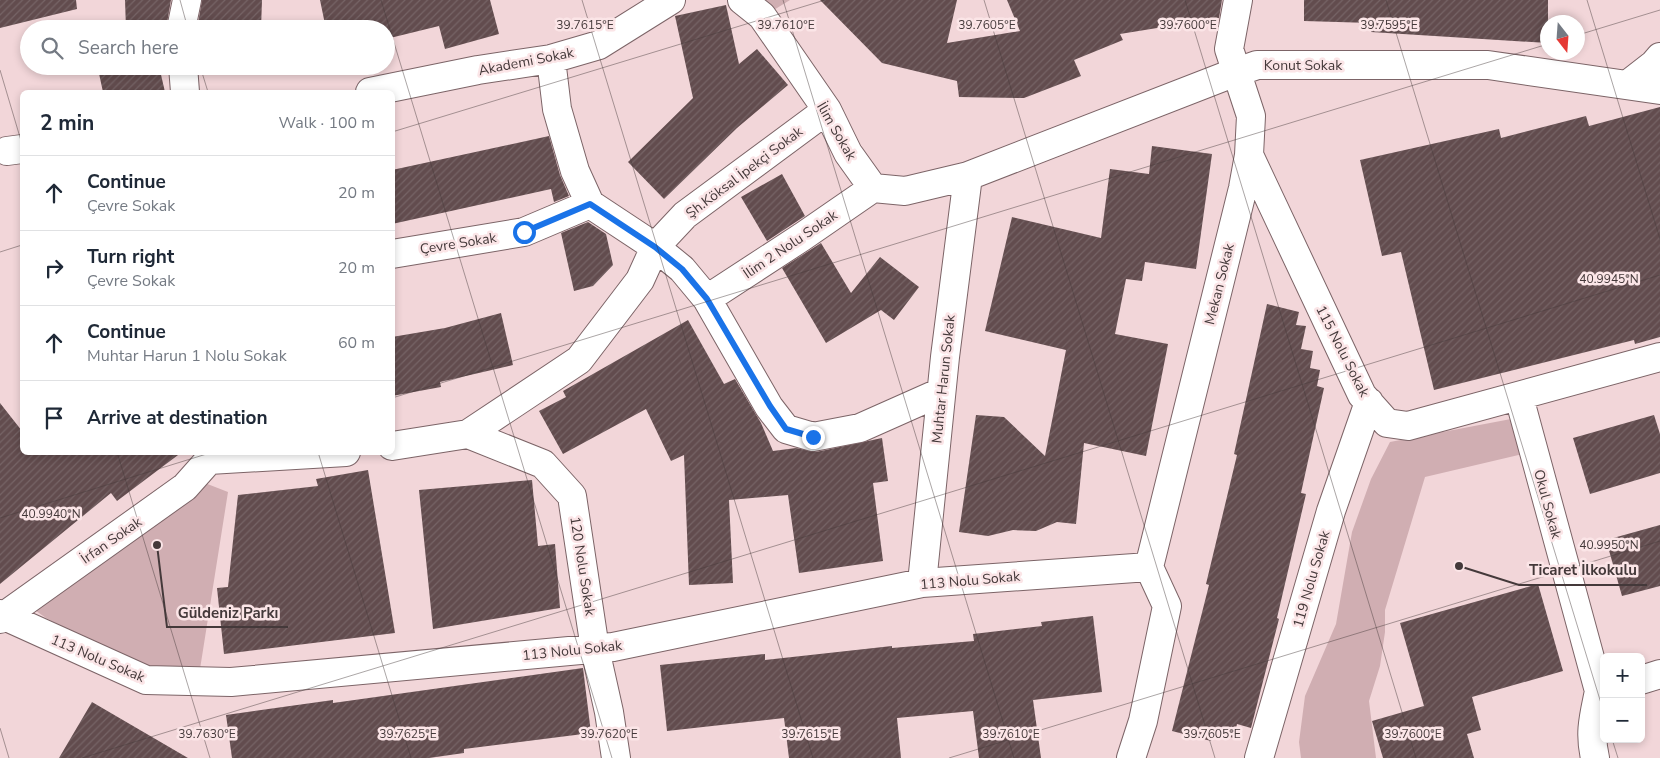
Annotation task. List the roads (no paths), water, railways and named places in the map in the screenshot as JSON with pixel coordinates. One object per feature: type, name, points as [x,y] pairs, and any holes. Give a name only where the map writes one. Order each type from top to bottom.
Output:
[{"type":"street","points":[[183,20],[187,0]]},
{"type":"street","name":"Akademi Sokak","points":[[380,90],[478,70],[551,59],[598,45],[671,0]]},
{"type":"street","name":"İlim Sokak","points":[[742,0],[762,16],[827,110],[848,153],[873,188]]},
{"type":"street","name":"Mekan Sokak","points":[[1149,567],[1250,155],[1251,116],[1229,49],[1238,0]]},
{"type":"street","points":[[1627,85],[1660,57]]},
{"type":"street","points":[[551,59],[557,108],[575,170],[590,204],[655,247],[682,269],[707,299],[770,406],[786,429],[813,437],[860,428],[941,392]]},
{"type":"street","name":"Konut Sokak","points":[[968,176],[1257,65],[1488,65],[1660,90]]},
{"type":"street","points":[[184,75],[185,90]]},
{"type":"street","name":"Şh.Köksal İpekçi Sokak","points":[[395,446],[468,434],[579,360],[640,280],[655,247],[686,215],[827,110]]},
{"type":"street","name":"115 Nolu Sokak","points":[[1250,155],[1362,395],[1387,422],[1408,426],[1660,357]]},
{"type":"street","points":[[873,188],[905,190],[968,176]]},
{"type":"street","name":"Muhtar Harun Sokak","points":[[922,583],[941,392],[968,176]]},
{"type":"street","name":"İlim 2 Nolu Sokak","points":[[707,299],[873,188]]},
{"type":"street","name":"Çevre Sokak","points":[[395,254],[524,232],[590,204]]},
{"type":"street","name":"Okul Sokak","points":[[1519,397],[1600,683]]},
{"type":"street","name":"119 Nolu Sokak","points":[[1260,758],[1331,511],[1369,402]]},
{"type":"street","name":"120 Nolu Sokak","points":[[468,434],[543,464],[572,496],[595,649],[609,712],[616,758]]},
{"type":"street","points":[[209,456],[243,455]]},
{"type":"street","name":"İrfan Sokak","points":[[1,617],[185,488],[209,456]]},
{"type":"street","points":[[1131,758],[1143,721],[1167,606],[1149,567]]},
{"type":"street","name":"113 Nolu Sokak","points":[[1,617],[146,680],[231,682],[614,647],[922,583],[1149,567]]},
{"type":"street","points":[[1645,679],[1660,674]]},
{"type":"street","name":"Okul Sokak","points":[[1595,758],[1591,741],[1594,718],[1600,697]]},
{"type":"place","name":"Güldeniz Parkı","points":[[157,545]]},
{"type":"place","name":"Ticaret İlkokulu","points":[[1459,566]]}]
